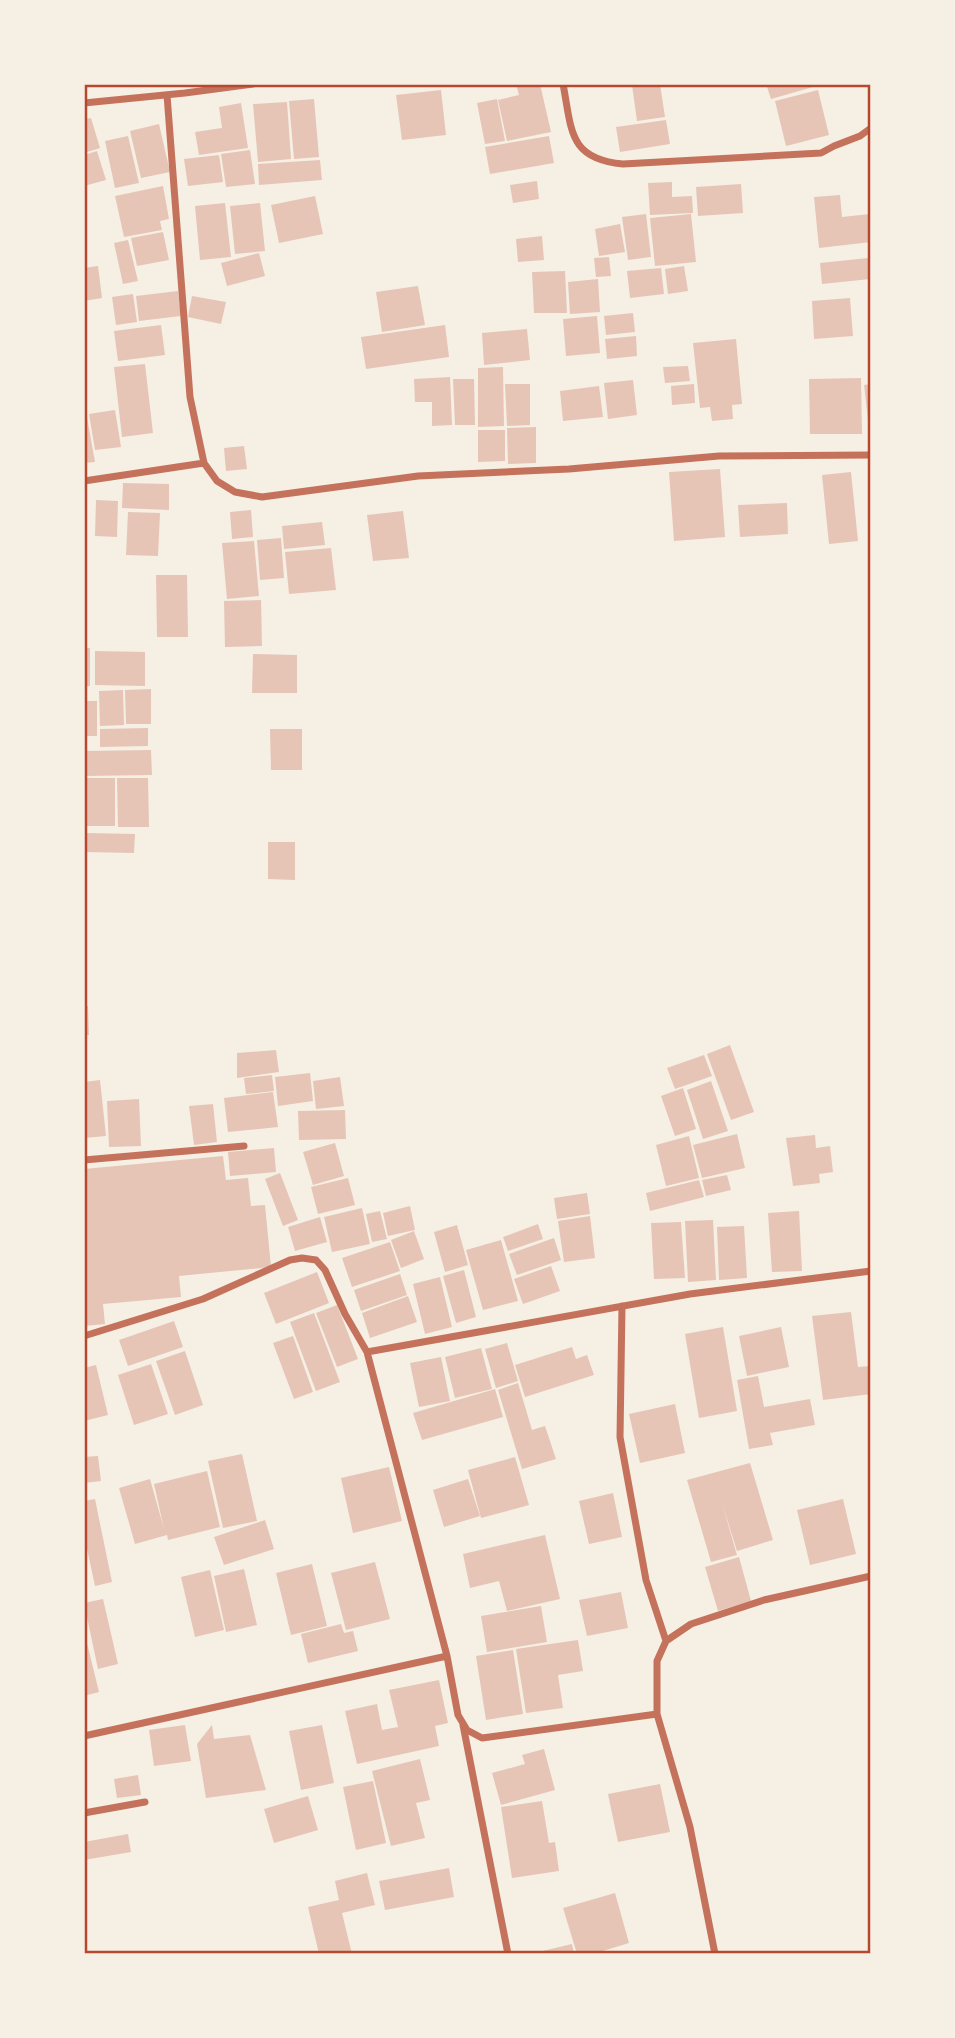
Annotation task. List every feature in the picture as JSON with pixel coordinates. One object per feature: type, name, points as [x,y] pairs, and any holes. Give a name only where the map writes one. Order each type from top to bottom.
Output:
[{"type":"street","points":[[184,84],[186,93]]},
{"type":"street","points":[[84,103],[253,84]]},
{"type":"street","points":[[563,84],[574,137],[580,148],[604,162],[624,164],[821,153],[860,136],[871,128]]},
{"type":"street","points":[[167,95],[190,397],[204,463],[217,481],[235,492],[262,497],[418,476],[569,469],[719,456],[871,455]]},
{"type":"street","points":[[84,481],[204,463]]},
{"type":"street","points":[[84,1160],[244,1146]]},
{"type":"street","points":[[84,1336],[203,1300],[290,1260],[316,1260],[325,1270],[345,1314],[367,1352],[447,1656],[458,1715],[467,1730],[482,1738],[657,1714]]},
{"type":"street","points":[[367,1352],[690,1294],[871,1271]]},
{"type":"street","points":[[622,1306],[620,1437],[646,1580],[666,1641]]},
{"type":"street","points":[[715,1954],[690,1827],[657,1714],[657,1661],[666,1641],[691,1624],[764,1600],[871,1576]]},
{"type":"street","points":[[84,1736],[447,1656]]},
{"type":"street","points":[[462,1723],[508,1954]]},
{"type":"street","points":[[84,1813],[145,1802]]},
{"type":"building","points":[[516,84],[540,84],[551,132],[507,141],[498,100],[519,95]]},
{"type":"building","points":[[660,84],[665,117],[637,121],[632,85]]},
{"type":"building","points":[[766,84],[820,84],[820,85],[771,99]]},
{"type":"building","points":[[441,90],[446,135],[402,140],[396,95]]},
{"type":"building","points":[[818,90],[829,135],[786,146],[775,101]]},
{"type":"building","points":[[314,99],[319,157],[294,159],[289,101]]},
{"type":"building","points":[[497,99],[505,141],[485,144],[477,103]]},
{"type":"building","points":[[287,102],[291,159],[258,162],[253,104]]},
{"type":"building","points":[[241,103],[248,148],[199,155],[195,132],[222,128],[219,107]]},
{"type":"building","points":[[91,118],[100,148],[84,153],[84,119]]},
{"type":"building","points":[[666,120],[670,144],[620,152],[616,127]]},
{"type":"building","points":[[159,124],[170,172],[141,178],[130,131]]},
{"type":"building","points":[[128,136],[139,183],[115,188],[105,141]]},
{"type":"building","points":[[549,136],[554,163],[490,174],[485,147]]},
{"type":"building","points":[[250,150],[255,184],[226,187],[221,154]]},
{"type":"building","points":[[97,151],[106,180],[84,186],[84,155]]},
{"type":"building","points":[[219,155],[223,182],[188,186],[184,159]]},
{"type":"building","points":[[320,160],[322,180],[259,185],[258,164]]},
{"type":"building","points":[[537,181],[539,199],[513,203],[510,185]]},
{"type":"building","points":[[672,182],[672,197],[692,196],[693,213],[650,215],[648,183]]},
{"type":"building","points":[[741,184],[743,213],[698,216],[696,187]]},
{"type":"building","points":[[163,186],[169,219],[160,221],[162,230],[124,237],[115,196]]},
{"type":"building","points":[[840,195],[842,217],[870,214],[871,242],[819,248],[814,197]]},
{"type":"building","points":[[315,196],[323,234],[279,243],[271,205]]},
{"type":"building","points":[[225,203],[231,257],[200,260],[195,206]]},
{"type":"building","points":[[260,203],[265,251],[235,254],[230,206]]},
{"type":"building","points":[[646,214],[651,257],[628,260],[622,217]]},
{"type":"building","points":[[691,214],[696,262],[655,266],[650,218]]},
{"type":"building","points":[[620,224],[625,252],[599,256],[595,229]]},
{"type":"building","points":[[163,232],[169,260],[137,266],[131,238]]},
{"type":"building","points":[[542,236],[544,260],[518,262],[516,239]]},
{"type":"building","points":[[128,240],[138,281],[123,284],[114,243]]},
{"type":"building","points":[[259,253],[265,276],[227,286],[221,263]]},
{"type":"building","points":[[609,257],[611,276],[596,277],[594,258]]},
{"type":"building","points":[[868,258],[870,279],[822,284],[820,263]]},
{"type":"building","points":[[98,266],[102,298],[84,301],[84,268]]},
{"type":"building","points":[[684,266],[688,291],[668,294],[665,269]]},
{"type":"building","points":[[661,268],[664,294],[630,298],[627,271]]},
{"type":"building","points":[[565,271],[567,313],[534,313],[532,272]]},
{"type":"building","points":[[598,279],[600,312],[570,314],[568,282]]},
{"type":"building","points":[[418,286],[425,325],[382,332],[376,292]]},
{"type":"building","points":[[178,291],[181,316],[139,321],[136,296]]},
{"type":"building","points":[[133,294],[137,322],[116,325],[112,297]]},
{"type":"building","points":[[192,296],[226,302],[221,324],[188,317]]},
{"type":"building","points":[[850,298],[853,336],[814,339],[812,301]]},
{"type":"building","points":[[633,313],[635,332],[606,335],[604,316]]},
{"type":"building","points":[[597,316],[600,353],[566,356],[563,319]]},
{"type":"building","points":[[161,325],[165,355],[118,361],[114,331]]},
{"type":"building","points":[[445,325],[449,357],[366,369],[361,337]]},
{"type":"building","points":[[527,329],[530,360],[484,365],[482,333]]},
{"type":"building","points":[[636,336],[637,356],[607,359],[605,339]]},
{"type":"building","points":[[736,339],[742,404],[732,405],[733,419],[712,421],[710,407],[700,408],[693,343]]},
{"type":"building","points":[[145,364],[153,433],[122,437],[114,367]]},
{"type":"building","points":[[688,366],[690,381],[665,383],[663,367]]},
{"type":"building","points":[[503,367],[504,426],[478,427],[478,368]]},
{"type":"building","points":[[450,377],[452,425],[432,426],[432,402],[415,402],[414,379]]},
{"type":"building","points":[[861,378],[862,434],[810,434],[809,379]]},
{"type":"building","points":[[453,379],[474,379],[475,425],[455,425]]},
{"type":"building","points":[[633,380],[637,415],[608,419],[604,383]]},
{"type":"building","points":[[505,384],[530,384],[530,425],[507,426]]},
{"type":"building","points":[[694,384],[695,403],[672,405],[671,386]]},
{"type":"building","points":[[871,384],[871,428],[869,428],[864,385]]},
{"type":"building","points":[[599,386],[603,417],[563,421],[560,391]]},
{"type":"building","points":[[84,407],[95,462],[84,463]]},
{"type":"building","points":[[115,410],[121,447],[95,450],[89,414]]},
{"type":"building","points":[[536,427],[536,463],[508,464],[507,428]]},
{"type":"building","points":[[478,430],[505,430],[505,461],[478,462]]},
{"type":"building","points":[[244,446],[247,469],[226,471],[224,448]]},
{"type":"building","points":[[720,469],[725,537],[674,541],[669,472]]},
{"type":"building","points":[[851,472],[858,541],[829,544],[822,475]]},
{"type":"building","points":[[123,483],[169,484],[169,510],[122,508]]},
{"type":"building","points":[[96,500],[118,501],[117,537],[95,536]]},
{"type":"building","points":[[787,503],[788,534],[740,537],[738,505]]},
{"type":"building","points":[[251,510],[253,537],[232,539],[230,512]]},
{"type":"building","points":[[403,511],[409,558],[373,561],[367,515]]},
{"type":"building","points":[[128,512],[160,513],[158,556],[126,555]]},
{"type":"building","points":[[322,522],[325,545],[284,549],[282,526]]},
{"type":"building","points":[[281,538],[284,578],[260,580],[257,540]]},
{"type":"building","points":[[254,541],[259,596],[227,599],[222,543]]},
{"type":"building","points":[[331,548],[336,590],[289,594],[285,552]]},
{"type":"building","points":[[156,575],[187,575],[188,637],[157,637]]},
{"type":"building","points":[[261,600],[262,646],[225,647],[224,601]]},
{"type":"building","points":[[84,648],[90,648],[90,686],[84,686]]},
{"type":"building","points":[[95,651],[145,652],[145,686],[95,685]]},
{"type":"building","points":[[253,654],[297,655],[297,693],[252,693]]},
{"type":"building","points":[[151,689],[151,724],[126,724],[125,690]]},
{"type":"building","points":[[123,690],[124,725],[100,726],[99,691]]},
{"type":"building","points":[[84,701],[97,701],[97,736],[84,736]]},
{"type":"building","points":[[148,728],[148,746],[100,747],[100,729]]},
{"type":"building","points":[[270,729],[302,729],[302,770],[271,770]]},
{"type":"building","points":[[151,750],[152,775],[84,776],[84,751]]},
{"type":"building","points":[[84,778],[115,778],[115,826],[84,826]]},
{"type":"building","points":[[117,778],[148,778],[149,827],[118,827]]},
{"type":"building","points":[[87,833],[135,834],[134,853],[86,852]]},
{"type":"building","points":[[268,842],[295,842],[295,880],[268,879]]},
{"type":"building","points":[[84,1006],[88,1006],[89,1035],[84,1035]]},
{"type":"building","points":[[730,1045],[754,1112],[731,1120],[707,1054]]},
{"type":"building","points":[[276,1050],[279,1072],[237,1078],[237,1053]]},
{"type":"building","points":[[704,1055],[712,1076],[675,1089],[667,1068]]},
{"type":"building","points":[[310,1073],[313,1101],[278,1106],[275,1077]]},
{"type":"building","points":[[272,1075],[274,1091],[246,1094],[244,1078]]},
{"type":"building","points":[[340,1077],[344,1106],[316,1109],[313,1081]]},
{"type":"building","points":[[100,1080],[106,1136],[84,1138],[84,1082]]},
{"type":"building","points":[[711,1081],[728,1131],[703,1139],[687,1090]]},
{"type":"building","points":[[683,1088],[696,1129],[675,1136],[661,1096]]},
{"type":"building","points":[[273,1092],[278,1127],[228,1132],[224,1098]]},
{"type":"building","points":[[139,1099],[141,1146],[109,1147],[107,1101]]},
{"type":"building","points":[[213,1104],[217,1142],[194,1145],[189,1106]]},
{"type":"building","points":[[345,1110],[346,1139],[299,1140],[298,1111]]},
{"type":"building","points":[[737,1134],[745,1168],[702,1178],[693,1145]]},
{"type":"building","points":[[815,1135],[816,1148],[830,1146],[833,1172],[819,1174],[820,1183],[793,1186],[786,1138]]},
{"type":"building","points":[[689,1136],[699,1178],[666,1186],[656,1145]]},
{"type":"building","points":[[335,1143],[344,1176],[313,1185],[303,1152]]},
{"type":"building","points":[[274,1148],[276,1172],[230,1176],[228,1152]]},
{"type":"building","points":[[223,1156],[226,1180],[248,1178],[251,1206],[265,1205],[271,1267],[179,1276],[181,1297],[103,1304],[105,1324],[84,1326],[84,1169]]},
{"type":"building","points":[[280,1173],[298,1220],[283,1226],[265,1179]]},
{"type":"building","points":[[727,1175],[731,1190],[706,1196],[702,1180]]},
{"type":"building","points":[[348,1178],[355,1205],[318,1214],[311,1187]]},
{"type":"building","points":[[699,1180],[704,1197],[650,1211],[646,1193]]},
{"type":"building","points":[[587,1193],[590,1214],[557,1219],[554,1198]]},
{"type":"building","points":[[410,1206],[415,1230],[388,1236],[383,1213]]},
{"type":"building","points":[[362,1208],[370,1244],[332,1252],[324,1217]]},
{"type":"building","points":[[380,1211],[387,1239],[372,1242],[366,1214]]},
{"type":"building","points":[[799,1211],[802,1271],[772,1272],[768,1213]]},
{"type":"building","points":[[590,1216],[595,1258],[564,1262],[558,1221]]},
{"type":"building","points":[[320,1217],[327,1242],[295,1251],[288,1227]]},
{"type":"building","points":[[713,1220],[716,1280],[688,1282],[685,1221]]},
{"type":"building","points":[[681,1222],[685,1278],[654,1279],[651,1223]]},
{"type":"building","points":[[538,1224],[543,1239],[508,1251],[503,1237]]},
{"type":"building","points":[[457,1225],[468,1265],[445,1272],[434,1232]]},
{"type":"building","points":[[744,1226],[747,1278],[719,1280],[717,1227]]},
{"type":"building","points":[[414,1231],[424,1259],[401,1268],[391,1240]]},
{"type":"building","points":[[554,1238],[561,1260],[517,1275],[509,1254]]},
{"type":"building","points":[[501,1240],[518,1301],[483,1310],[466,1250]]},
{"type":"building","points":[[390,1242],[400,1271],[352,1287],[342,1258]]},
{"type":"building","points":[[551,1266],[560,1291],[523,1304],[514,1279]]},
{"type":"building","points":[[464,1270],[476,1317],[456,1323],[443,1276]]},
{"type":"building","points":[[317,1272],[329,1303],[276,1324],[264,1293]]},
{"type":"building","points":[[400,1274],[407,1295],[361,1311],[354,1290]]},
{"type":"building","points":[[440,1277],[452,1327],[425,1334],[413,1284]]},
{"type":"building","points":[[408,1296],[417,1322],[370,1338],[362,1313]]},
{"type":"building","points":[[337,1305],[358,1359],[337,1367],[316,1313]]},
{"type":"building","points":[[851,1312],[858,1367],[871,1366],[871,1394],[823,1400],[812,1316]]},
{"type":"building","points":[[314,1313],[340,1382],[316,1391],[290,1322]]},
{"type":"building","points":[[174,1321],[183,1347],[128,1366],[119,1340]]},
{"type":"building","points":[[723,1327],[737,1411],[699,1418],[685,1334]]},
{"type":"building","points":[[781,1327],[789,1367],[747,1376],[739,1336]]},
{"type":"building","points":[[293,1336],[313,1392],[294,1399],[273,1343]]},
{"type":"building","points":[[507,1343],[518,1381],[496,1388],[485,1349]]},
{"type":"building","points":[[572,1347],[576,1359],[587,1355],[594,1375],[525,1397],[515,1365]]},
{"type":"building","points":[[481,1348],[492,1389],[455,1398],[445,1357]]},
{"type":"building","points":[[185,1351],[203,1405],[175,1415],[156,1361]]},
{"type":"building","points":[[441,1357],[450,1401],[419,1407],[410,1363]]},
{"type":"building","points":[[151,1364],[168,1414],[134,1425],[118,1375]]},
{"type":"building","points":[[96,1365],[108,1415],[84,1421],[84,1368]]},
{"type":"building","points":[[758,1376],[764,1407],[810,1399],[815,1425],[770,1433],[773,1445],[749,1449],[737,1380]]},
{"type":"building","points":[[518,1383],[532,1430],[545,1426],[556,1459],[522,1469],[498,1390]]},
{"type":"building","points":[[495,1389],[503,1417],[422,1440],[413,1413]]},
{"type":"building","points":[[675,1404],[685,1453],[640,1463],[629,1414]]},
{"type":"building","points":[[242,1454],[257,1521],[223,1528],[208,1461]]},
{"type":"building","points":[[98,1456],[101,1481],[84,1483],[84,1457]]},
{"type":"building","points":[[515,1457],[529,1505],[481,1518],[468,1470]]},
{"type":"building","points":[[750,1463],[773,1540],[737,1551],[722,1503],[737,1555],[711,1562],[687,1480]]},
{"type":"building","points":[[389,1467],[402,1521],[353,1533],[341,1478]]},
{"type":"building","points":[[207,1471],[220,1527],[168,1540],[167,1535],[135,1544],[119,1488],[150,1479],[164,1529],[154,1484]]},
{"type":"building","points":[[468,1479],[480,1516],[444,1527],[433,1490]]},
{"type":"building","points":[[613,1493],[622,1537],[589,1544],[579,1501]]},
{"type":"building","points":[[95,1499],[112,1582],[95,1586],[84,1535],[84,1501]]},
{"type":"building","points":[[843,1499],[856,1554],[810,1565],[797,1510]]},
{"type":"building","points":[[265,1520],[274,1549],[224,1565],[214,1537]]},
{"type":"building","points":[[545,1535],[560,1599],[507,1611],[499,1581],[470,1588],[463,1554]]},
{"type":"building","points":[[739,1557],[751,1601],[718,1611],[705,1567]]},
{"type":"building","points":[[375,1562],[390,1619],[346,1630],[331,1573]]},
{"type":"building","points":[[312,1564],[327,1626],[291,1635],[276,1573]]},
{"type":"building","points":[[244,1569],[257,1625],[226,1632],[214,1576]]},
{"type":"building","points":[[210,1570],[224,1630],[195,1637],[181,1577]]},
{"type":"building","points":[[621,1592],[628,1628],[587,1636],[579,1600]]},
{"type":"building","points":[[103,1599],[118,1664],[98,1669],[84,1603]]},
{"type":"building","points":[[541,1606],[547,1642],[487,1652],[481,1616]]},
{"type":"building","points":[[341,1624],[344,1633],[353,1631],[358,1651],[308,1663],[301,1634]]},
{"type":"building","points":[[578,1640],[583,1671],[558,1675],[563,1708],[526,1713],[516,1649]]},
{"type":"building","points":[[84,1643],[87,1643],[99,1692],[84,1696]]},
{"type":"building","points":[[513,1650],[523,1714],[486,1720],[476,1656]]},
{"type":"building","points":[[439,1680],[448,1723],[435,1726],[439,1746],[357,1764],[345,1711],[377,1704],[382,1730],[398,1727],[389,1690]]},
{"type":"building","points":[[185,1725],[191,1761],[154,1766],[149,1730]]},
{"type":"building","points":[[212,1725],[214,1739],[250,1735],[266,1790],[206,1798],[197,1744]]},
{"type":"building","points":[[322,1725],[334,1783],[301,1790],[289,1731]]},
{"type":"building","points":[[544,1749],[555,1790],[501,1805],[492,1773],[525,1764],[522,1755]]},
{"type":"building","points":[[420,1759],[430,1800],[416,1803],[425,1838],[391,1846],[372,1771]]},
{"type":"building","points":[[138,1775],[141,1795],[117,1798],[114,1779]]},
{"type":"building","points":[[373,1781],[386,1843],[356,1850],[343,1787]]},
{"type":"building","points":[[660,1784],[670,1832],[618,1842],[608,1794]]},
{"type":"building","points":[[308,1796],[318,1830],[274,1843],[264,1809]]},
{"type":"building","points":[[542,1801],[549,1843],[555,1842],[559,1871],[512,1878],[501,1807]]},
{"type":"building","points":[[128,1834],[131,1852],[84,1860],[84,1842]]},
{"type":"building","points":[[449,1868],[454,1897],[385,1910],[379,1881]]},
{"type":"building","points":[[367,1873],[375,1905],[342,1913],[352,1954],[319,1954],[308,1907],[339,1900],[335,1881]]},
{"type":"building","points":[[615,1893],[629,1943],[593,1954],[577,1954],[563,1908]]},
{"type":"building","points":[[572,1944],[574,1954],[534,1954],[534,1953]]}]
